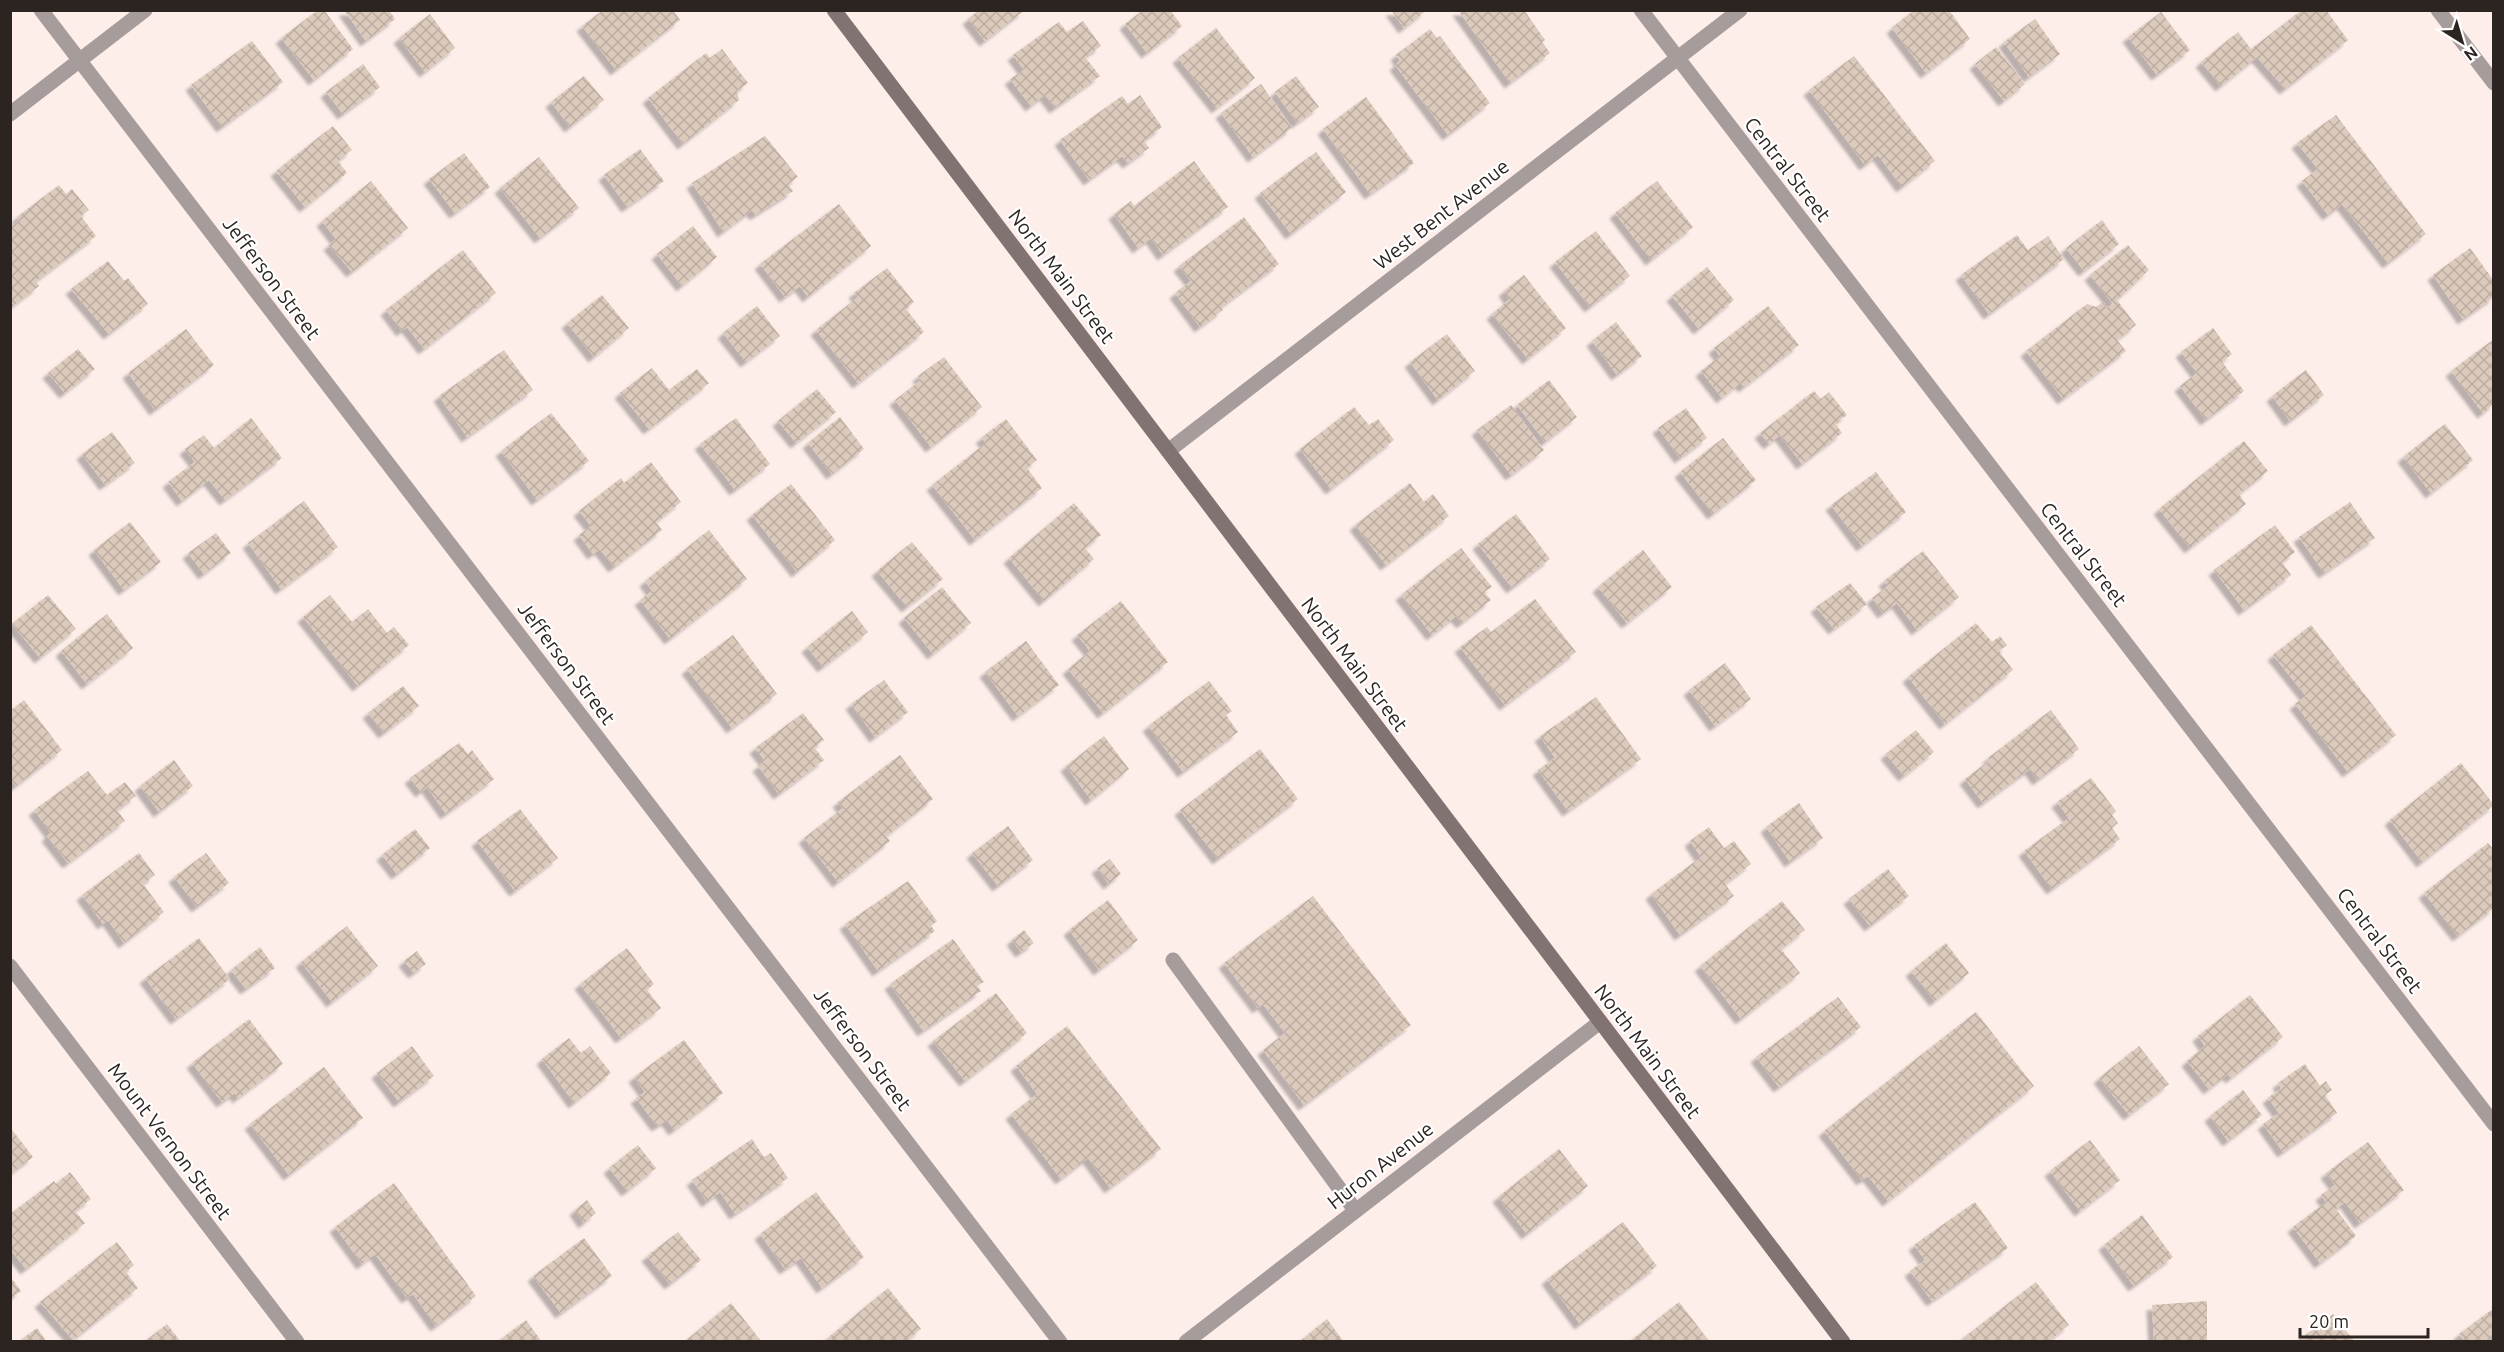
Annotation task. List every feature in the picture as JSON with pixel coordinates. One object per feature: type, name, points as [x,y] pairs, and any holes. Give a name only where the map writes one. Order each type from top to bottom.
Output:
[{"type":"main road","name":"North Main Street","points":[[834,10],[1843,1341]]},
{"type":"street","name":"Jefferson Street","points":[[41,10],[1060,1341]]},
{"type":"street","points":[[10,114],[146,10]]},
{"type":"street","name":"Central Street","points":[[1641,10],[2493,1124]]},
{"type":"street","name":"West Bent Avenue","points":[[1168,451],[1740,10]]},
{"type":"street","points":[[2438,10],[2493,83]]},
{"type":"street","points":[[1173,960],[1354,1210]]},
{"type":"street","name":"Mount Vernon Street","points":[[10,966],[297,1341]]},
{"type":"street","name":"Huron Avenue","points":[[1186,1341],[1599,1022]]},
{"type":"building","points":[[318,10],[324,10],[353,49],[314,80],[281,38]]},
{"type":"building","points":[[344,10],[389,10],[395,19],[366,41]]},
{"type":"building","points":[[603,10],[673,10],[680,20],[616,70],[582,26]]},
{"type":"building","points":[[979,10],[1025,10],[985,41],[968,19]]},
{"type":"building","points":[[1143,10],[1170,10],[1182,26],[1147,53],[1125,24]]},
{"type":"building","points":[[1391,10],[1427,10],[1404,28]]},
{"type":"building","points":[[1458,10],[1524,10],[1545,40],[1542,42],[1550,53],[1510,83]]},
{"type":"building","points":[[1914,10],[1949,10],[1970,39],[1926,73],[1892,28]]},
{"type":"building","points":[[2302,10],[2326,10],[2348,40],[2285,89],[2257,57],[2221,86],[2201,62],[2238,32],[2251,49]]},
{"type":"building","points":[[2161,12],[2190,50],[2157,75],[2128,37]]},
{"type":"building","points":[[430,14],[455,48],[425,72],[399,38]]},
{"type":"building","points":[[2035,19],[2060,54],[2029,77],[2004,42]]},
{"type":"building","points":[[1083,21],[1101,46],[1085,57],[1100,76],[1055,108],[1045,95],[1031,106],[1010,79],[1024,70],[1013,55],[1059,22],[1067,32]]},
{"type":"building","points":[[1216,28],[1255,78],[1217,108],[1178,58]]},
{"type":"building","points":[[1430,29],[1437,38],[1440,36],[1490,103],[1448,135],[1395,65],[1400,61],[1396,55]]},
{"type":"building","points":[[252,41],[283,82],[222,127],[191,85]]},
{"type":"building","points":[[1996,47],[2025,84],[2004,101],[1975,64]]},
{"type":"building","points":[[722,49],[748,83],[737,91],[739,100],[683,144],[648,98],[706,53],[710,58]]},
{"type":"building","points":[[1854,56],[1935,161],[1902,187],[1878,155],[1865,165],[1809,90]]},
{"type":"building","points":[[363,64],[380,87],[343,114],[326,92]]},
{"type":"building","points":[[584,76],[604,100],[570,127],[551,102]]},
{"type":"building","points":[[1296,76],[1319,107],[1297,123],[1275,92]]},
{"type":"building","points":[[1261,84],[1292,128],[1253,157],[1221,113]]},
{"type":"building","points":[[1140,95],[1162,127],[1144,141],[1149,148],[1128,163],[1122,156],[1089,180],[1060,140],[1122,96],[1128,104]]},
{"type":"building","points":[[1366,97],[1414,163],[1370,194],[1323,129]]},
{"type":"building","points":[[2336,115],[2426,234],[2388,263],[2342,204],[2328,215],[2302,181],[2318,169],[2297,143]]},
{"type":"building","points":[[333,126],[352,150],[338,161],[347,173],[305,207],[276,171]]},
{"type":"building","points":[[765,136],[798,177],[788,184],[793,191],[755,215],[752,210],[723,232],[692,183]]},
{"type":"building","points":[[640,149],[664,181],[627,207],[604,175]]},
{"type":"building","points":[[1316,152],[1346,192],[1291,234],[1260,193]]},
{"type":"building","points":[[464,153],[490,187],[455,213],[429,179]]},
{"type":"building","points":[[539,157],[579,208],[540,238],[500,188]]},
{"type":"building","points":[[1194,161],[1228,207],[1163,255],[1151,238],[1138,248],[1114,214],[1131,201],[1134,206]]},
{"type":"building","points":[[371,181],[408,228],[352,272],[329,245],[336,239],[322,221]]},
{"type":"building","points":[[1657,181],[1693,227],[1651,260],[1615,213]]},
{"type":"building","points":[[59,185],[66,194],[72,189],[89,210],[81,216],[96,236],[36,281],[39,286],[14,305],[10,301],[10,256],[15,252],[10,245],[10,227],[19,221],[17,217]]},
{"type":"building","points":[[839,204],[871,246],[808,297],[800,286],[785,297],[760,264]]},
{"type":"building","points":[[1244,217],[1279,264],[1221,307],[1223,310],[1200,327],[1175,293],[1191,281],[1179,266]]},
{"type":"building","points":[[2102,220],[2119,244],[2084,271],[2066,248]]},
{"type":"building","points":[[693,226],[717,257],[682,286],[657,254]]},
{"type":"building","points":[[1596,231],[1630,276],[1590,307],[1555,262]]},
{"type":"building","points":[[2017,235],[2028,250],[2048,236],[2064,259],[1989,314],[1961,275]]},
{"type":"building","points":[[2128,245],[2149,270],[2117,300],[2136,325],[2117,340],[2126,351],[2063,399],[2026,351],[2087,304],[2096,307],[2103,302],[2107,308],[2113,304],[2090,275]]},
{"type":"building","points":[[2470,248],[2494,281],[2494,297],[2463,319],[2433,275]]},
{"type":"building","points":[[463,250],[496,293],[424,349],[407,327],[402,331],[386,310]]},
{"type":"building","points":[[108,261],[124,281],[128,278],[148,304],[109,334],[71,289]]},
{"type":"building","points":[[1707,267],[1734,300],[1699,329],[1672,296]]},
{"type":"building","points":[[887,268],[914,302],[906,309],[924,332],[858,383],[816,330],[858,297],[854,293]]},
{"type":"building","points":[[1524,275],[1566,328],[1528,359],[1492,314],[1510,299],[1504,291]]},
{"type":"building","points":[[602,295],[629,328],[594,357],[567,323]]},
{"type":"building","points":[[757,306],[780,336],[746,362],[723,333]]},
{"type":"building","points":[[1768,306],[1799,345],[1744,387],[1740,383],[1722,398],[1701,371],[1720,356],[1714,348]]},
{"type":"building","points":[[1616,322],[1642,356],[1617,375],[1592,341]]},
{"type":"building","points":[[2213,328],[2232,354],[2222,362],[2244,391],[2206,420],[2180,386],[2197,373],[2181,352]]},
{"type":"building","points":[[186,329],[214,365],[155,410],[128,373]]},
{"type":"building","points":[[1447,334],[1475,371],[1438,400],[1410,362]]},
{"type":"building","points":[[2494,339],[2494,404],[2483,413],[2451,371]]},
{"type":"building","points":[[78,349],[95,369],[65,393],[48,373]]},
{"type":"building","points":[[504,350],[533,390],[467,437],[439,396]]},
{"type":"building","points":[[944,357],[982,407],[931,447],[895,400],[921,380],[918,376]]},
{"type":"building","points":[[652,368],[669,390],[697,369],[709,383],[649,429],[620,393]]},
{"type":"building","points":[[2306,370],[2324,395],[2290,421],[2272,396]]},
{"type":"building","points":[[1549,380],[1577,417],[1545,442],[1517,405]]},
{"type":"building","points":[[817,389],[836,412],[796,443],[778,421]]},
{"type":"building","points":[[1814,391],[1821,399],[1829,392],[1847,415],[1835,423],[1842,433],[1802,464],[1780,435],[1769,444],[1760,433]]},
{"type":"building","points":[[1511,405],[1544,450],[1511,475],[1477,430]]},
{"type":"building","points":[[1354,407],[1369,425],[1378,419],[1394,440],[1331,489],[1300,449]]},
{"type":"building","points":[[1686,408],[1707,438],[1680,458],[1658,428]]},
{"type":"building","points":[[551,413],[589,461],[537,500],[501,451]]},
{"type":"building","points":[[840,417],[864,449],[832,474],[808,443]]},
{"type":"building","points":[[251,418],[282,458],[225,500],[209,480],[182,501],[168,482],[195,462],[185,449],[204,435],[214,448]]},
{"type":"building","points":[[736,418],[770,464],[735,490],[700,444]]},
{"type":"building","points":[[1006,419],[1037,460],[1027,468],[1042,488],[975,540],[932,485],[986,443],[981,438]]},
{"type":"building","points":[[2445,424],[2473,460],[2431,493],[2403,457]]},
{"type":"building","points":[[112,432],[135,463],[105,485],[82,454]]},
{"type":"building","points":[[1723,438],[1756,480],[1713,514],[1680,472]]},
{"type":"building","points":[[2244,441],[2268,471],[2239,494],[2246,504],[2190,548],[2159,509]]},
{"type":"building","points":[[651,462],[681,502],[656,522],[662,530],[614,567],[600,549],[593,554],[579,535],[591,526],[579,511],[621,478],[624,483]]},
{"type":"building","points":[[1876,472],[1906,512],[1862,546],[1831,505]]},
{"type":"building","points":[[1410,483],[1424,502],[1433,494],[1449,516],[1386,565],[1355,525]]},
{"type":"building","points":[[791,484],[835,540],[797,572],[752,515]]},
{"type":"building","points":[[304,501],[338,547],[281,589],[248,543]]},
{"type":"building","points":[[2350,502],[2375,538],[2324,573],[2299,537]]},
{"type":"building","points":[[1074,503],[1101,535],[1085,548],[1094,559],[1044,601],[1009,558]]},
{"type":"building","points":[[1516,514],[1550,559],[1512,588],[1478,544]]},
{"type":"building","points":[[130,522],[161,562],[124,590],[94,550]]},
{"type":"building","points":[[2275,525],[2295,552],[2282,562],[2291,575],[2244,610],[2214,570]]},
{"type":"building","points":[[709,530],[747,579],[670,639],[640,600],[652,591],[645,581]]},
{"type":"building","points":[[216,533],[231,553],[204,574],[188,553]]},
{"type":"building","points":[[912,542],[943,579],[907,607],[877,571]]},
{"type":"building","points":[[1461,548],[1492,587],[1484,592],[1491,600],[1462,623],[1456,616],[1432,635],[1401,595]]},
{"type":"building","points":[[1643,550],[1672,587],[1627,623],[1598,587]]},
{"type":"building","points":[[1923,551],[1959,597],[1917,630],[1897,603],[1883,613],[1872,598],[1888,586],[1884,581]]},
{"type":"building","points":[[1850,583],[1867,604],[1834,629],[1816,607]]},
{"type":"building","points":[[942,587],[971,623],[933,654],[904,618]]},
{"type":"building","points":[[48,595],[76,629],[40,658],[12,624]]},
{"type":"building","points":[[330,595],[352,622],[368,609],[387,633],[394,627],[409,645],[358,686],[303,617]]},
{"type":"building","points":[[1535,599],[1576,652],[1505,705],[1460,647],[1487,627],[1491,632]]},
{"type":"building","points":[[1121,601],[1168,662],[1103,713],[1068,669],[1090,651],[1077,635]]},
{"type":"building","points":[[852,611],[868,632],[823,667],[807,647]]},
{"type":"building","points":[[107,614],[133,648],[87,684],[61,651]]},
{"type":"building","points":[[1976,623],[1992,642],[2000,636],[2007,645],[1999,651],[2013,670],[1945,724],[1908,677]]},
{"type":"building","points":[[2311,625],[2396,735],[2348,772],[2295,704],[2306,696],[2273,655]]},
{"type":"building","points":[[733,635],[777,694],[732,728],[687,669]]},
{"type":"building","points":[[1026,641],[1059,685],[1018,716],[985,672]]},
{"type":"building","points":[[1725,663],[1751,699],[1715,726],[1689,690]]},
{"type":"building","points":[[884,680],[908,712],[875,737],[851,704]]},
{"type":"building","points":[[1209,681],[1232,711],[1226,715],[1238,732],[1183,772],[1148,726]]},
{"type":"building","points":[[403,686],[419,706],[384,733],[368,713]]},
{"type":"building","points":[[1596,697],[1641,759],[1568,811],[1538,770],[1555,758],[1540,736]]},
{"type":"building","points":[[24,700],[62,750],[16,786],[10,779],[10,711]]},
{"type":"building","points":[[2051,710],[2079,749],[2038,780],[2030,769],[1983,803],[1965,779],[1990,760],[1988,758]]},
{"type":"building","points":[[803,713],[824,740],[814,747],[824,760],[779,794],[758,766],[765,761],[755,748]]},
{"type":"building","points":[[1916,730],[1934,752],[1904,776],[1886,754]]},
{"type":"building","points":[[1104,736],[1129,769],[1091,800],[1066,766]]},
{"type":"building","points":[[459,743],[468,754],[472,750],[494,779],[446,814],[427,787],[421,792],[410,778]]},
{"type":"building","points":[[1260,749],[1298,799],[1218,859],[1180,810]]},
{"type":"building","points":[[900,755],[933,799],[886,836],[890,841],[838,882],[804,838],[843,808],[838,802]]},
{"type":"building","points":[[174,760],[193,786],[159,812],[140,786]]},
{"type":"building","points":[[2461,763],[2494,805],[2422,862],[2390,820]]},
{"type":"building","points":[[88,771],[107,795],[125,782],[136,796],[117,810],[125,821],[68,863],[47,836],[51,833],[34,810]]},
{"type":"building","points":[[2091,778],[2116,811],[2112,815],[2118,823],[2112,828],[2120,839],[2052,889],[2024,851],[2069,818],[2057,802]]},
{"type":"building","points":[[1799,803],[1823,838],[1790,862],[1766,827]]},
{"type":"building","points":[[520,809],[558,858],[515,891],[477,841]]},
{"type":"building","points":[[1008,826],[1033,860],[998,886],[972,853]]},
{"type":"building","points":[[1709,827],[1724,848],[1734,841],[1751,864],[1725,884],[1734,896],[1680,935],[1651,894],[1701,857],[1690,841]]},
{"type":"building","points":[[415,829],[430,848],[397,874],[382,855]]},
{"type":"building","points":[[2488,843],[2494,850],[2494,908],[2458,936],[2424,893]]},
{"type":"building","points":[[139,853],[155,875],[143,884],[164,912],[124,943],[108,920],[103,924],[82,895]]},
{"type":"building","points":[[206,853],[229,883],[197,907],[174,877]]},
{"type":"building","points":[[1110,859],[1121,874],[1109,884],[1097,868]]},
{"type":"building","points":[[1888,869],[1909,896],[1870,926],[1849,899]]},
{"type":"building","points":[[908,881],[937,921],[931,926],[935,931],[878,971],[845,924]]},
{"type":"building","points":[[1313,896],[1411,1025],[1304,1105],[1263,1050],[1285,1033],[1263,1004],[1258,1008],[1224,963]]},
{"type":"building","points":[[1108,900],[1138,940],[1099,970],[1069,930]]},
{"type":"building","points":[[1782,901],[1805,930],[1781,949],[1800,973],[1741,1019],[1700,966]]},
{"type":"building","points":[[347,926],[378,966],[332,1002],[301,962]]},
{"type":"building","points":[[1024,930],[1034,943],[1021,952],[1012,940]]},
{"type":"building","points":[[199,938],[230,979],[176,1019],[145,978]]},
{"type":"building","points":[[953,939],[984,982],[977,986],[981,991],[923,1031],[890,984]]},
{"type":"building","points":[[1946,943],[1969,973],[1935,1001],[1911,971]]},
{"type":"building","points":[[260,947],[275,968],[246,989],[231,970]]},
{"type":"building","points":[[627,948],[654,984],[647,990],[661,1008],[621,1038],[580,984]]},
{"type":"building","points":[[417,951],[426,964],[414,973],[404,961]]},
{"type":"building","points":[[996,993],[1027,1033],[965,1081],[933,1041]]},
{"type":"building","points":[[2250,995],[2283,1037],[2231,1078],[2228,1074],[2209,1089],[2187,1061],[2205,1046],[2198,1036]]},
{"type":"building","points":[[1838,997],[1861,1027],[1779,1087],[1756,1057]]},
{"type":"building","points":[[1976,1012],[2034,1086],[1888,1201],[1868,1176],[1862,1180],[1824,1131]]},
{"type":"building","points":[[249,1019],[283,1064],[238,1098],[235,1093],[222,1102],[192,1063]]},
{"type":"building","points":[[1067,1026],[1161,1149],[1110,1188],[1088,1158],[1061,1179],[1011,1114],[1037,1094],[1016,1066]]},
{"type":"building","points":[[569,1038],[581,1053],[590,1046],[611,1073],[574,1103],[542,1059]]},
{"type":"building","points":[[684,1040],[723,1093],[674,1130],[667,1120],[657,1126],[636,1098],[645,1092],[634,1077]]},
{"type":"building","points":[[412,1046],[434,1076],[399,1102],[377,1073]]},
{"type":"building","points":[[2139,1046],[2169,1084],[2129,1115],[2099,1078]]},
{"type":"building","points":[[2305,1064],[2320,1086],[2326,1081],[2332,1090],[2325,1095],[2337,1113],[2283,1152],[2263,1124],[2279,1113],[2268,1098],[2281,1088],[2278,1083]]},
{"type":"building","points":[[324,1067],[363,1118],[289,1175],[250,1124]]},
{"type":"building","points":[[2243,1090],[2262,1115],[2228,1141],[2210,1116]]},
{"type":"building","points":[[10,1127],[33,1157],[10,1174]]},
{"type":"building","points":[[752,1139],[764,1157],[771,1153],[788,1178],[735,1214],[720,1192],[707,1202],[692,1180]]},
{"type":"building","points":[[2090,1140],[2120,1180],[2080,1211],[2050,1171]]},
{"type":"building","points":[[2368,1142],[2404,1190],[2360,1223],[2345,1202],[2336,1209],[2356,1236],[2320,1263],[2293,1227],[2326,1202],[2321,1195],[2335,1185],[2326,1173]]},
{"type":"building","points":[[638,1145],[656,1168],[627,1191],[609,1168]]},
{"type":"building","points":[[1559,1149],[1588,1186],[1527,1234],[1498,1197]]},
{"type":"building","points":[[70,1172],[91,1199],[75,1211],[85,1223],[26,1269],[10,1249],[10,1214],[54,1181],[56,1184]]},
{"type":"building","points":[[394,1183],[476,1296],[436,1326],[413,1294],[407,1298],[375,1254],[362,1264],[335,1227]]},
{"type":"building","points":[[816,1192],[864,1257],[822,1288],[801,1258],[785,1269],[760,1234]]},
{"type":"building","points":[[587,1200],[596,1213],[584,1223],[575,1210]]},
{"type":"building","points":[[1975,1202],[2008,1248],[1932,1301],[1910,1271],[1925,1260],[1914,1245]]},
{"type":"building","points":[[2142,1215],[2173,1257],[2134,1286],[2104,1245]]},
{"type":"building","points":[[1623,1222],[1657,1266],[1580,1324],[1547,1279]]},
{"type":"building","points":[[678,1232],[701,1260],[670,1284],[647,1256]]},
{"type":"building","points":[[584,1238],[612,1276],[561,1313],[533,1276]]},
{"type":"building","points":[[117,1242],[134,1265],[126,1272],[138,1288],[73,1340],[40,1302]]},
{"type":"building","points":[[10,1276],[21,1291],[10,1299]]},
{"type":"building","points":[[2036,1282],[2069,1325],[2048,1342],[1965,1342],[1963,1338]]},
{"type":"building","points":[[888,1288],[921,1329],[905,1342],[823,1342]]},
{"type":"building","points":[[2207,1301],[2207,1341],[2154,1342],[2152,1305]]},
{"type":"building","points":[[1679,1302],[1710,1342],[1629,1342]]},
{"type":"building","points":[[731,1303],[762,1342],[684,1342]]},
{"type":"building","points":[[2494,1308],[2494,1342],[2465,1342],[2459,1334]]},
{"type":"building","points":[[2333,1314],[2355,1342],[2296,1342]]},
{"type":"building","points":[[1327,1319],[1344,1342],[1299,1342]]},
{"type":"building","points":[[526,1320],[542,1342],[497,1342]]},
{"type":"building","points":[[167,1324],[181,1342],[144,1342]]},
{"type":"building","points":[[37,1328],[47,1342],[18,1342]]}]
